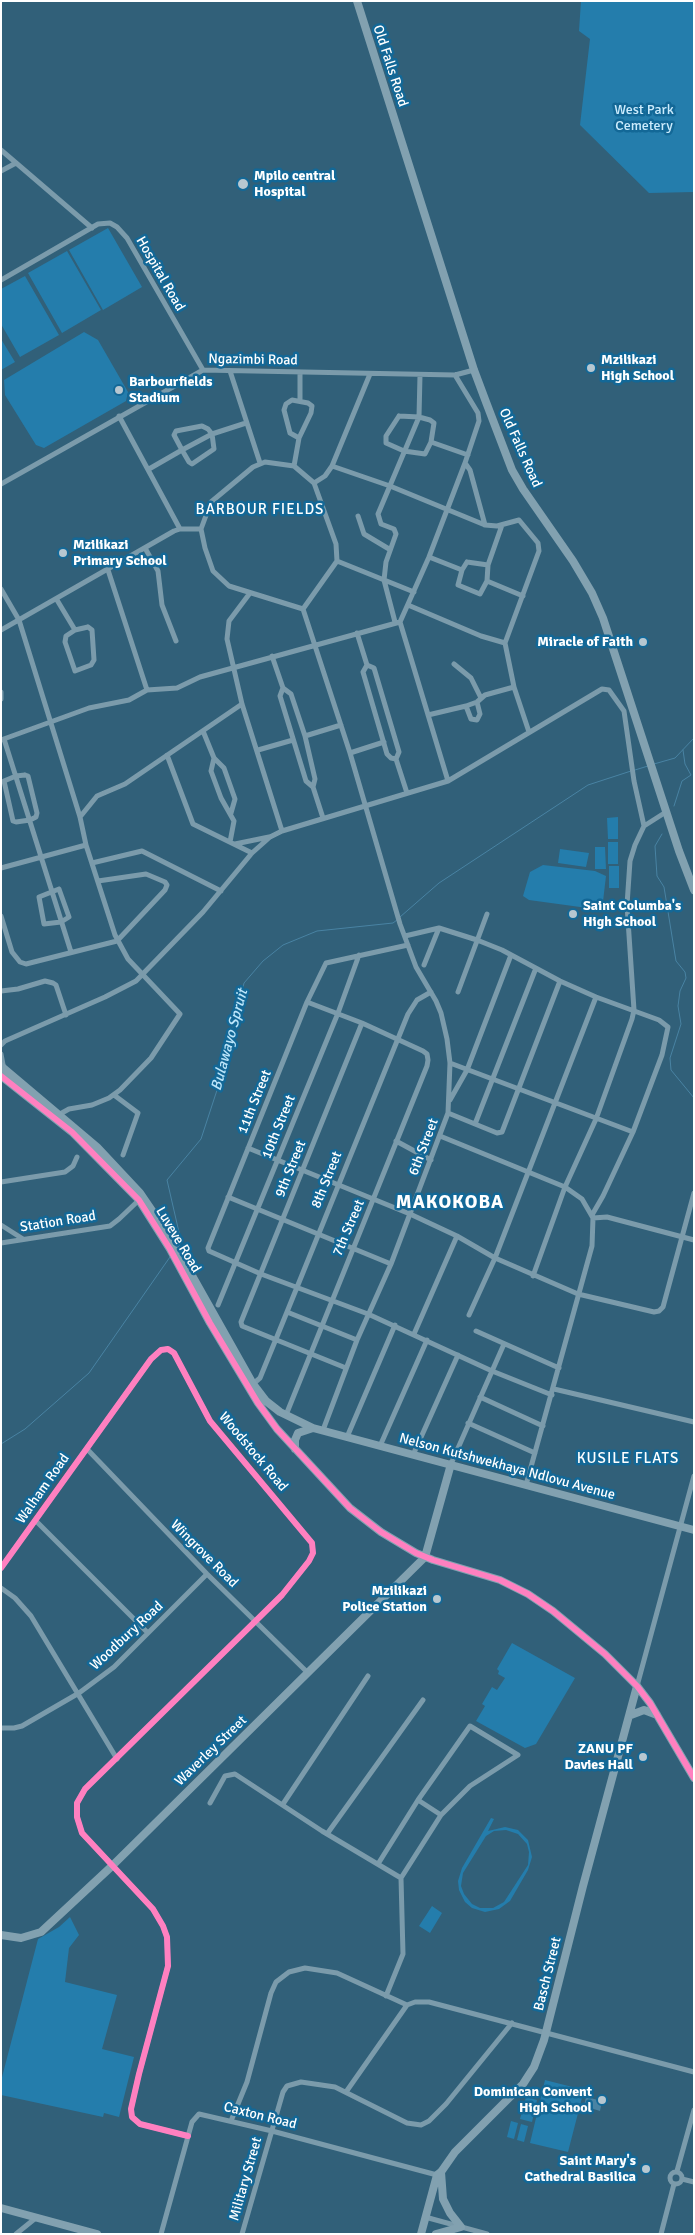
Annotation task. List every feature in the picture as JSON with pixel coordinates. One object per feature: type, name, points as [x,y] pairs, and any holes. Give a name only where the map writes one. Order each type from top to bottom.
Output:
[{"type":"street","name":"Old Falls Road","points":[[357,1],[474,370],[512,470],[532,506],[573,561],[592,593],[603,618],[666,812],[694,890]]},
{"type":"street","points":[[1,150],[92,228]]},
{"type":"street","points":[[1,171],[16,163]]},
{"type":"street","name":"Hospital Road","points":[[1,280],[98,224],[110,223],[117,227],[127,238],[203,370]]},
{"type":"street","name":"Ngazimbi Road","points":[[1,484],[203,370],[455,375],[474,370]]},
{"type":"street","points":[[230,371],[260,463]]},
{"type":"street","points":[[300,373],[300,401]]},
{"type":"street","points":[[314,483],[325,476],[332,466],[370,374]]},
{"type":"street","points":[[420,374],[419,417],[379,510],[378,518],[381,524],[396,531],[396,537],[389,549],[384,580],[448,781]]},
{"type":"street","points":[[71,952],[60,922],[42,856],[3,740],[89,708],[129,700],[147,690],[173,689],[200,677],[397,622],[408,605],[429,558],[468,455],[479,416],[455,375]]},
{"type":"street","points":[[294,466],[298,438],[313,409],[311,404],[289,401],[284,410],[290,432],[298,438]]},
{"type":"street","points":[[119,416],[180,529]]},
{"type":"street","points":[[399,416],[419,417],[434,423],[431,442],[427,452],[423,455],[404,451],[387,444],[386,436],[399,416]]},
{"type":"street","points":[[149,469],[212,434],[246,423]]},
{"type":"street","points":[[202,426],[212,434],[214,450],[194,463],[189,462],[182,450],[174,435],[175,432],[202,426]]},
{"type":"street","points":[[431,442],[468,455]]},
{"type":"street","points":[[270,462],[294,466],[314,483],[334,535],[337,561],[303,609],[229,586],[217,576],[210,566],[201,529],[211,502],[260,463],[270,462]]},
{"type":"street","points":[[465,463],[470,470],[485,525]]},
{"type":"street","points":[[332,466],[390,486],[485,525],[502,525],[519,520],[539,546],[524,596],[505,643],[514,687],[529,732]]},
{"type":"street","points":[[358,516],[364,534],[389,549]]},
{"type":"street","points":[[488,565],[467,562],[458,581],[459,587],[480,594],[488,581],[488,565],[502,525]]},
{"type":"street","points":[[1,630],[180,529],[201,529]]},
{"type":"street","points":[[145,548],[158,572],[162,605],[176,641]]},
{"type":"street","points":[[429,558],[462,570]]},
{"type":"street","points":[[337,561],[414,592]]},
{"type":"street","points":[[108,570],[147,690]]},
{"type":"street","points":[[488,581],[524,596]]},
{"type":"street","points":[[1,589],[19,620],[80,816],[86,845],[117,941],[128,959],[180,1014],[151,1058],[114,1095],[92,1105],[69,1109],[60,1114]]},
{"type":"street","points":[[250,593],[232,616],[227,627],[227,640],[242,704],[282,831]]},
{"type":"street","points":[[57,600],[75,630]]},
{"type":"street","points":[[408,605],[481,636],[505,643]]},
{"type":"street","name":"6th Street","points":[[303,609],[350,753],[400,924],[416,967],[431,992],[444,1025],[450,1063],[448,1113],[391,1264],[357,1340],[323,1430]]},
{"type":"street","points":[[86,626],[92,630],[94,660],[90,665],[78,671],[74,669],[65,642],[66,636],[75,630],[86,626]]},
{"type":"street","points":[[357,633],[367,665],[363,672],[384,742],[389,757],[396,759]]},
{"type":"street","points":[[272,656],[283,688],[292,694],[316,779],[313,787],[323,818]]},
{"type":"street","points":[[454,664],[471,678],[479,700],[480,714],[477,720],[471,719],[466,706]]},
{"type":"street","points":[[367,665],[374,668],[399,752],[396,759],[407,792]]},
{"type":"street","points":[[428,715],[466,706],[489,693],[514,687]]},
{"type":"street","points":[[283,688],[280,696],[306,781],[308,785],[313,787]]},
{"type":"street","points":[[1,1045],[5,1041],[121,990],[143,975],[221,891],[252,853],[270,837],[282,831],[323,818],[448,781],[598,690],[607,689],[624,711],[634,780],[644,826]]},
{"type":"street","points":[[1,692],[1,699]]},
{"type":"street","points":[[80,816],[97,796],[125,784],[242,704]]},
{"type":"street","points":[[305,736],[341,725]]},
{"type":"street","points":[[203,731],[214,758],[224,768],[235,799],[231,813]]},
{"type":"street","points":[[258,750],[294,740]]},
{"type":"street","points":[[350,753],[384,742]]},
{"type":"street","points":[[167,755],[192,824],[252,853]]},
{"type":"street","points":[[214,758],[211,771],[221,798],[231,813],[234,824],[233,843]]},
{"type":"street","points":[[16,776],[28,776],[38,810],[36,817],[30,820],[13,822],[3,784],[6,780],[16,776]]},
{"type":"street","points":[[533,1276],[565,1187],[596,1119],[634,1010],[627,928],[627,891],[632,851],[644,826],[666,812]]},
{"type":"street","points":[[233,843],[270,837]]},
{"type":"street","points":[[1,868],[86,845]]},
{"type":"street","points":[[92,863],[142,851],[221,891]]},
{"type":"street","points":[[1,916],[12,952],[20,962],[26,964],[117,941],[165,890],[166,884],[146,874],[98,881]]},
{"type":"street","points":[[61,889],[70,916],[69,919],[60,922],[44,924],[38,899],[40,895],[61,889]]},
{"type":"street","points":[[458,992],[487,914]]},
{"type":"street","points":[[424,965],[440,928]]},
{"type":"street","points":[[405,936],[440,928],[477,940],[596,997],[660,1020],[669,1029],[662,1055],[633,1132],[593,1216],[593,1241],[526,1486]]},
{"type":"street","points":[[359,955],[408,945]]},
{"type":"street","name":"11th Street","points":[[235,1264],[209,1251],[228,1197],[307,1002],[326,963],[359,955]]},
{"type":"street","name":"10th Street","points":[[218,1305],[338,1013],[359,955]]},
{"type":"street","points":[[450,1100],[466,1070],[511,956]]},
{"type":"street","points":[[475,1124],[536,968]]},
{"type":"street","points":[[1,991],[18,989],[45,981],[53,983],[56,985],[66,1015]]},
{"type":"street","points":[[448,1113],[497,1133],[502,1132],[560,981]]},
{"type":"street","name":"8th Street","points":[[253,1384],[260,1378],[397,1039],[413,1004],[431,992]]},
{"type":"street","points":[[469,1315],[495,1258],[596,997]]},
{"type":"street","points":[[307,1002],[338,1013],[397,1039]]},
{"type":"street","name":"9th Street","points":[[276,1339],[241,1324],[362,1023]]},
{"type":"street","name":"7th Street","points":[[286,1415],[427,1066],[426,1054],[423,1051],[397,1039]]},
{"type":"street","points":[[1,1054],[2,1073]]},
{"type":"street","points":[[450,1063],[633,1132]]},
{"type":"street","name":"Luveve Road","points":[[2,1073],[60,1114],[97,1147],[131,1183],[172,1240],[253,1384],[266,1401],[286,1415],[313,1428]]},
{"type":"street","name":"Luveve Road","points":[[2,1073],[72,1132],[139,1200],[179,1264],[250,1392],[277,1429],[357,1514],[381,1532],[425,1557],[500,1580],[534,1597],[580,1633],[637,1686],[658,1715],[694,1778]]},
{"type":"street","points":[[114,1095],[138,1113],[123,1155]]},
{"type":"street","points":[[440,1136],[565,1187],[582,1199],[593,1216]]},
{"type":"street","points":[[396,1141],[431,1160]]},
{"type":"street","points":[[248,1148],[410,1214],[457,1236],[495,1258],[533,1276],[578,1294],[654,1312],[659,1311],[663,1307],[694,1193]]},
{"type":"street","points":[[1,1182],[65,1172],[72,1166],[77,1157]]},
{"type":"street","points":[[228,1197],[391,1264]]},
{"type":"street","name":"Station Road","points":[[1,1243],[110,1226],[139,1200]]},
{"type":"street","points":[[593,1216],[607,1217],[694,1240]]},
{"type":"street","points":[[1,1225],[23,1239]]},
{"type":"street","points":[[414,1334],[457,1236]]},
{"type":"street","points":[[235,1264],[395,1325],[492,1371],[553,1392],[694,1422]]},
{"type":"street","points":[[287,1312],[357,1340]]},
{"type":"street","points":[[347,1437],[395,1325]]},
{"type":"street","points":[[476,1332],[559,1368]]},
{"type":"street","points":[[276,1339],[346,1368]]},
{"type":"street","points":[[380,1446],[427,1340]]},
{"type":"street","points":[[425,1557],[451,1464],[504,1344]]},
{"type":"street","name":"Woodstock Road","points":[[86,1449],[155,1354],[161,1350],[172,1351],[210,1421],[310,1539],[314,1547],[311,1557],[302,1570],[256,1622]]},
{"type":"street","points":[[413,1455],[458,1355]]},
{"type":"street","points":[[480,1397],[543,1426]]},
{"type":"street","points":[[468,1423],[535,1453]]},
{"type":"street","points":[[295,1449],[295,1440],[298,1433],[313,1428]]},
{"type":"street","name":"Nelson Kutshwekhaya Ndlovu Avenue","points":[[313,1428],[694,1530]]},
{"type":"street","name":"Walham Road","points":[[1,1568],[86,1449]]},
{"type":"street","name":"Wingrove Road","points":[[86,1449],[207,1574],[308,1673]]},
{"type":"street","points":[[637,1686],[694,1476]]},
{"type":"street","points":[[36,1521],[148,1633]]},
{"type":"street","name":"Waverley Street","points":[[1,1935],[21,1938],[41,1932],[112,1866],[425,1557]]},
{"type":"street","name":"Woodbury Road","points":[[1,1728],[22,1726],[79,1693],[114,1667],[207,1574]]},
{"type":"street","points":[[1,1588],[15,1598],[32,1616],[117,1759]]},
{"type":"street","points":[[188,2136],[136,2122],[132,2117],[131,2109],[139,2074],[168,1966],[169,1949],[166,1932],[156,1914],[82,1833],[76,1811],[80,1796],[86,1789],[256,1622]]},
{"type":"street","points":[[283,1804],[368,1676]]},
{"type":"street","name":"Basch Street","points":[[421,2234],[439,2174],[455,2152],[523,2084],[534,2067],[546,2033],[583,1886],[631,1715],[637,1686]]},
{"type":"street","points":[[327,1834],[423,1700]]},
{"type":"street","points":[[631,1715],[644,1710],[658,1715]]},
{"type":"street","points":[[378,1864],[418,1800],[470,1726],[518,1755],[470,1786],[441,1815],[401,1878],[404,1954],[386,1996]]},
{"type":"street","points":[[210,1803],[224,1776],[231,1774],[283,1804],[327,1834],[401,1878]]},
{"type":"street","points":[[418,1800],[441,1815]]},
{"type":"street","points":[[231,2121],[247,2082],[271,1993],[276,1982],[283,1974],[295,1970],[322,1969],[337,1973],[407,2005]]},
{"type":"street","points":[[512,2023],[446,2104],[425,2123],[411,2125],[376,2109],[346,2092],[407,2005],[415,2002],[429,2002],[512,2023],[694,2072]]},
{"type":"street","name":"Military Street","points":[[242,2234],[283,2092],[287,2086],[301,2082],[335,2087],[346,2092]]},
{"type":"street","points":[[677,2171],[694,2110]]},
{"type":"street","name":"Caxton Road","points":[[161,2234],[193,2119],[199,2114],[439,2174]]},
{"type":"street","points":[[677,2171],[681,2174],[682,2179]]},
{"type":"street","points":[[661,2234],[674,2184],[670,2177],[672,2172],[677,2171]]},
{"type":"street","points":[[439,2174],[443,2198],[450,2213],[461,2227]]},
{"type":"street","points":[[682,2179],[694,2182]]},
{"type":"street","points":[[674,2184],[679,2183],[682,2179]]},
{"type":"street","points":[[1,2208],[97,2234]]},
{"type":"street","points":[[16,2234],[37,2217]]},
{"type":"street","points":[[425,2217],[487,2234]]},
{"type":"street","points":[[436,2234],[461,2227]]},
{"type":"green space","name":"West Park Cemetery","points":[[581,1],[694,1],[694,192],[649,193],[580,125],[590,39],[579,31]]},
{"type":"green space","points":[[108,228],[142,287],[103,310],[69,250]]},
{"type":"green space","points":[[67,251],[101,310],[62,333],[28,273]]},
{"type":"green space","points":[[25,276],[59,335],[20,357],[1,324],[1,289]]},
{"type":"green space","points":[[84,332],[98,340],[128,392],[126,401],[44,448],[36,445],[5,395],[4,380]]},
{"type":"green space","points":[[1,339],[15,362],[1,370]]},
{"type":"green space","points":[[618,817],[618,839],[608,839],[607,818]]},
{"type":"green space","points":[[608,842],[618,842],[618,864],[608,864]]},
{"type":"green space","points":[[595,847],[605,847],[606,869],[595,869]]},
{"type":"green space","points":[[560,849],[589,853],[586,867],[558,863]]},
{"type":"green space","points":[[543,865],[595,871],[606,876],[602,910],[529,900],[523,896],[530,872]]},
{"type":"green space","points":[[609,866],[619,866],[619,888],[609,888]]},
{"type":"green space","points":[[512,1643],[575,1678],[536,1744],[525,1748],[476,1721],[485,1706],[482,1704],[492,1687],[497,1690],[505,1678],[498,1674],[499,1671],[497,1669]]},
{"type":"green space","points":[[491,1818],[494,1819],[488,1831],[505,1827],[518,1830],[528,1840],[532,1857],[528,1870],[510,1901],[499,1909],[485,1912],[472,1908],[465,1902],[459,1890],[458,1881],[462,1868]],"holes":[[[506,1830],[518,1834],[527,1844],[529,1852],[528,1865],[504,1902],[493,1908],[480,1908],[472,1904],[464,1894],[461,1886],[463,1873],[486,1836],[494,1831]]]},
{"type":"green space","points":[[432,1906],[442,1913],[430,1933],[419,1926]]},
{"type":"green space","points":[[70,1917],[79,1935],[69,1948],[65,1982],[117,1995],[102,2049],[134,2057],[119,2117],[104,2113],[103,2117],[1,2095],[1,2081],[38,1939],[59,1927]]},
{"type":"green space","points":[[545,2080],[584,2090],[568,2152],[530,2143]]},
{"type":"green space","points":[[526,2097],[537,2100],[532,2122],[520,2119]]},
{"type":"green space","points":[[511,2121],[518,2123],[514,2139],[507,2137]]},
{"type":"green space","points":[[521,2124],[528,2126],[524,2142],[517,2140]]},
{"type":"shaded area","points":[[586,2097],[602,2101],[600,2111],[584,2106]]},
{"type":"waterway","name":"Bulawayo Spruit","points":[[654,764],[675,758],[694,738]]},
{"type":"waterway","points":[[674,806],[682,781],[691,775],[685,764],[683,750]]},
{"type":"waterway","name":"Bulawayo Spruit","points":[[635,770],[648,766]]},
{"type":"waterway","name":"Bulawayo Spruit","points":[[400,917],[439,883],[588,785],[631,771]]},
{"type":"waterway","points":[[662,834],[655,846],[657,876],[664,887],[676,961],[685,972],[686,978],[680,991],[678,1006],[681,1024],[670,1058],[671,1070],[694,1098]]},
{"type":"waterway","name":"Bulawayo Spruit","points":[[178,1246],[181,1241],[167,1180],[201,1139],[219,1084],[244,983],[263,961],[283,945],[317,931],[393,923],[397,920]]},
{"type":"waterway","name":"Bulawayo Spruit","points":[[1,1444],[25,1429],[89,1373],[170,1257]]},
{"type":"cycle path","points":[[1,1076],[72,1132],[139,1200],[170,1249],[210,1323],[258,1403],[277,1429],[350,1508],[381,1532],[416,1553],[500,1580],[528,1594],[553,1611],[605,1654],[637,1686],[650,1703],[694,1778]]},
{"type":"cycle path","points":[[1,1568],[151,1359],[161,1350],[168,1349],[174,1353],[210,1421],[312,1543],[313,1553],[309,1561],[282,1595],[85,1789],[77,1803],[77,1817],[82,1833],[153,1909],[167,1937],[168,1966],[139,2074],[131,2109],[132,2117],[140,2124],[188,2136]]},
{"type":"place","name":"Mpilo central Hospital","points":[[243,184]]},
{"type":"place","name":"Mzilikazi High School","points":[[591,368]]},
{"type":"place","name":"Barbourfields Stadium","points":[[119,390]]},
{"type":"place","name":"Mzilikazi Primary School","points":[[63,553]]},
{"type":"place","name":"Miracle of Faith","points":[[643,642]]},
{"type":"place","name":"Saint Columba's High School","points":[[573,914]]},
{"type":"place","name":"Mzilikazi Police Station","points":[[437,1599]]},
{"type":"place","name":"ZANU PF Davies Hall","points":[[643,1757]]},
{"type":"place","name":"Dominican Convent High School","points":[[602,2100]]},
{"type":"place","name":"Saint Mary's Cathedral Basilica","points":[[646,2169]]},
{"type":"district","name":"BARBOUR FIELDS","points":[[260,510]]},
{"type":"district","name":"MAKOKOBA","points":[[450,1203]]},
{"type":"district","name":"KUSILE FLATS","points":[[628,1459]]}]
